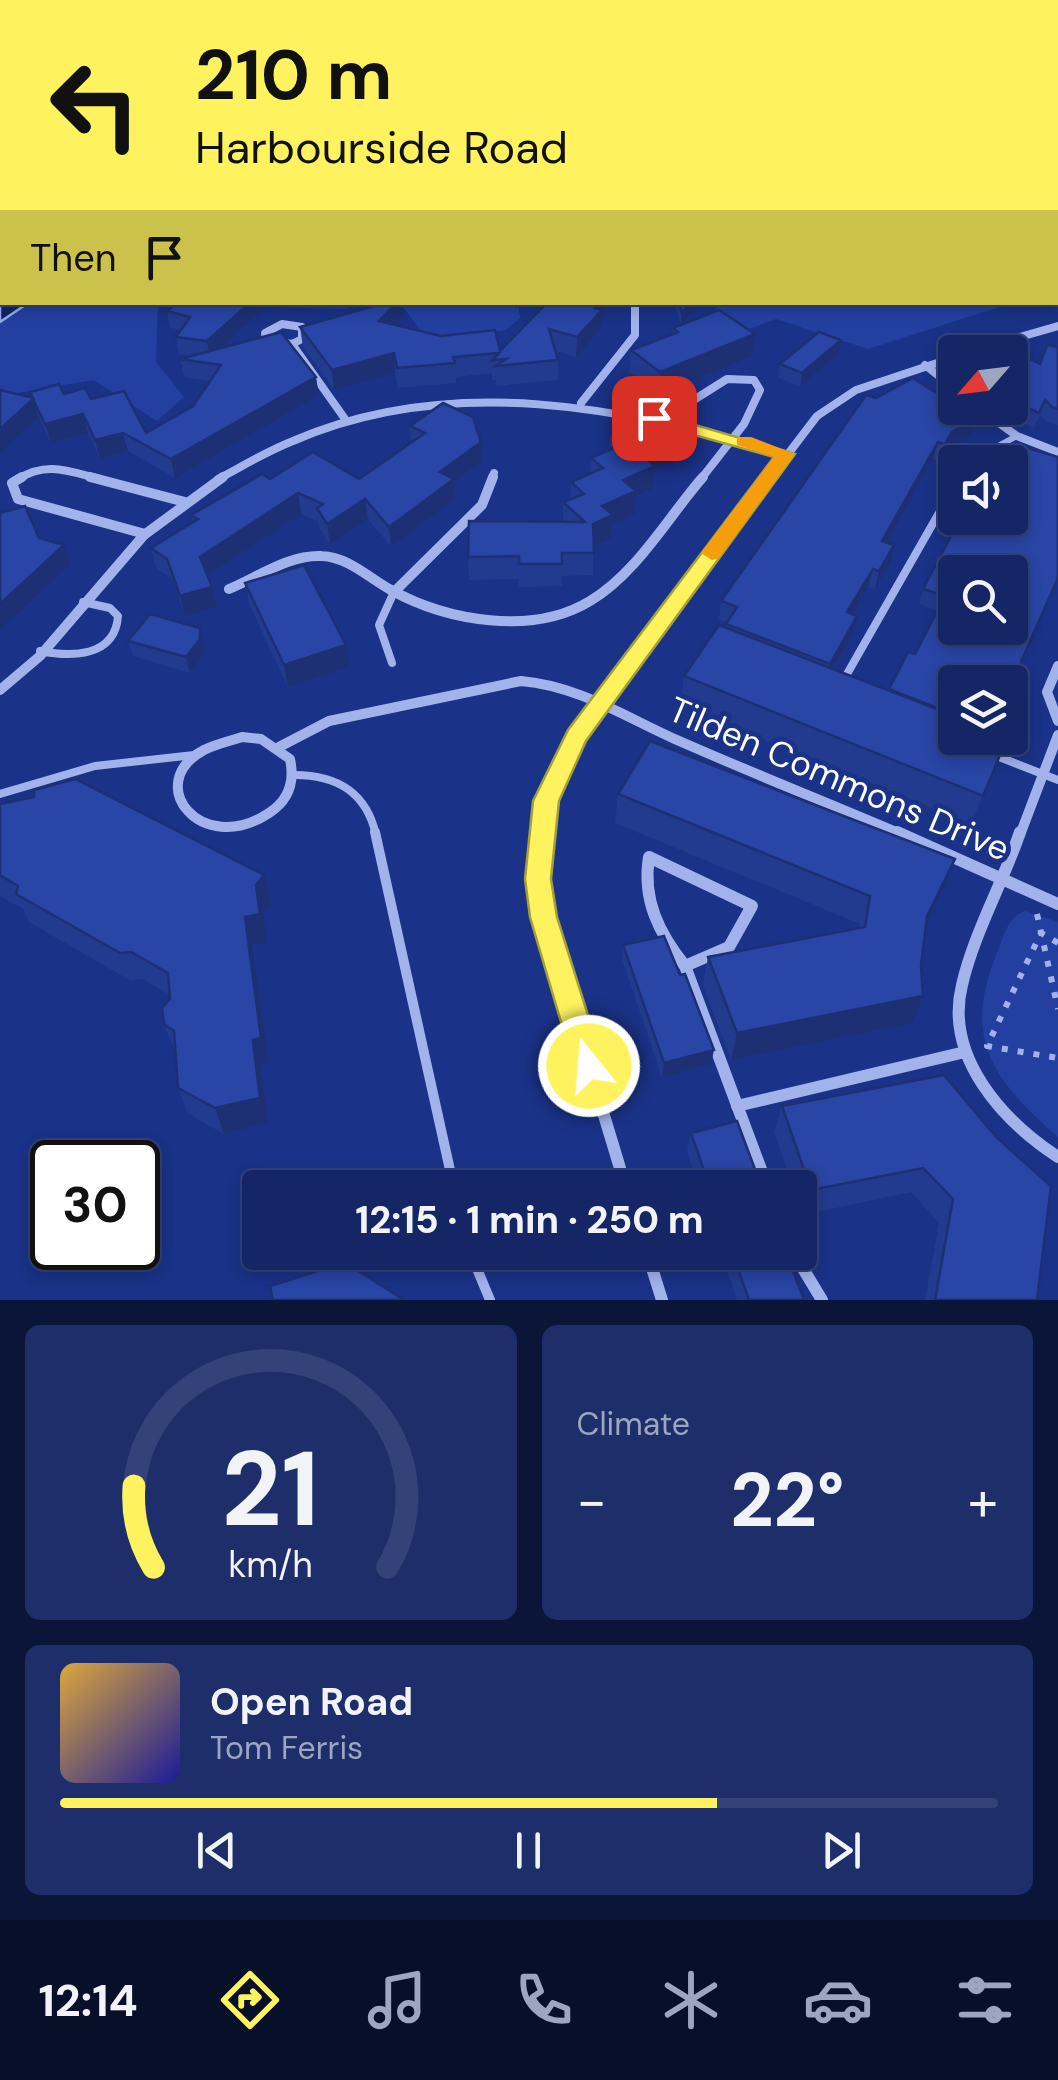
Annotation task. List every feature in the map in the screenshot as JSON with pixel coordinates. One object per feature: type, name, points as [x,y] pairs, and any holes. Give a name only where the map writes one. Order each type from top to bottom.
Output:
[{"type":"street","points":[[581,403],[634,335],[635,305]]},
{"type":"street","points":[[282,324],[302,328],[302,339],[292,344],[273,344],[266,340],[265,333],[282,324]]},
{"type":"street","points":[[1027,335],[1058,326]]},
{"type":"street","points":[[292,344],[345,420]]},
{"type":"street","points":[[621,1170],[544,917],[538,879],[546,801],[576,736],[786,454],[835,401],[938,362]]},
{"type":"street","points":[[925,366],[938,376]]},
{"type":"street","points":[[229,589],[318,556],[341,561],[394,592],[458,615],[504,621],[544,618],[582,606],[624,572],[733,437],[760,390],[754,380],[727,379],[689,403]]},
{"type":"street","points":[[0,690],[145,534],[185,502],[286,442],[345,420],[478,402],[581,403],[733,437],[786,454]]},
{"type":"street","points":[[1002,425],[1018,436],[1058,452]]},
{"type":"street","points":[[145,534],[18,499],[12,482],[36,468],[50,466],[185,502]]},
{"type":"street","points":[[394,592],[482,505],[494,473]]},
{"type":"street","points":[[1058,666],[1047,692],[1058,720]]},
{"type":"street","name":"Tilden Commons Drive","points":[[279,747],[329,722],[521,681],[568,686],[646,727],[1058,904]]},
{"type":"street","points":[[242,736],[279,747],[290,758],[294,775],[288,797],[268,816],[244,826],[219,828],[198,822],[183,812],[175,789],[181,770],[194,755],[216,742],[242,736]]},
{"type":"street","points":[[1058,736],[1040,772],[1005,879],[960,989],[958,1022],[965,1052],[988,1090],[1013,1121],[1058,1158]]},
{"type":"street","points":[[685,966],[724,954],[735,945],[752,906],[649,857],[646,894],[661,937],[685,966],[761,1170]]},
{"type":"street","points":[[737,1106],[965,1052]]},
{"type":"street","points":[[653,1270],[662,1300]]},
{"type":"street","points":[[804,1270],[822,1300]]},
{"type":"lane","points":[[1001,445],[1018,436]]},
{"type":"lane","points":[[836,694],[938,515]]},
{"type":"lane","points":[[392,662],[379,625],[394,592]]},
{"type":"lane","points":[[40,651],[71,658],[99,650],[119,625],[118,616],[110,608],[82,602]]},
{"type":"lane","points":[[0,794],[20,785],[152,755],[194,755]]},
{"type":"lane","points":[[995,755],[1058,780]]},
{"type":"lane","points":[[294,775],[338,778],[354,788],[374,822],[450,1170]]},
{"type":"lane","points":[[478,1270],[490,1300]]},
{"type":"path","points":[[1036,912],[1058,1009]]},
{"type":"path","points":[[1041,934],[1058,943]]},
{"type":"path","points":[[1041,934],[986,1046],[1058,1058]]},
{"type":"shaded area","points":[[0,305],[25,305],[0,322]]},
{"type":"shaded area","points":[[25,305],[158,305],[156,362],[184,397],[157,421],[94,380],[0,396],[0,322]]},
{"type":"shaded area","points":[[402,305],[518,305],[520,318],[506,330],[428,340]]},
{"type":"shaded area","points":[[719,305],[1006,305],[868,349],[776,319],[749,329],[711,314]]},
{"type":"shaded area","points":[[1025,911],[1058,922],[1058,1137],[1001,1077],[984,1035],[986,985],[1010,923]]},
{"type":"building","points":[[174,305],[248,305],[207,341],[176,337],[190,317],[167,311]]},
{"type":"building","points":[[377,305],[394,305],[379,321],[441,336],[495,330],[500,351],[545,305],[598,305],[595,308],[602,310],[577,337],[549,329],[558,360],[496,366],[506,359],[492,360],[499,353],[453,357],[455,363],[397,368],[394,353],[332,370],[300,327]]},
{"type":"building","points":[[719,310],[755,334],[660,372],[631,350],[678,332],[673,328]]},
{"type":"building","points":[[281,332],[316,377],[171,459],[123,433],[95,440],[83,414],[45,424],[33,399],[0,429],[0,390],[33,398],[30,392],[59,384],[64,394],[85,388],[91,399],[124,391],[146,433],[193,406],[221,365],[180,359]]},
{"type":"building","points":[[819,332],[841,340],[802,373],[780,364]]},
{"type":"building","points":[[1047,345],[1058,347],[1058,409],[1045,400],[1039,413],[1028,408],[1028,358],[1040,364]]},
{"type":"building","points":[[913,378],[938,394],[938,425],[965,425],[952,432],[945,444],[938,442],[882,541],[894,545],[879,571],[873,569],[847,612],[857,616],[830,664],[726,624],[737,607],[721,601],[866,395],[876,398]]},
{"type":"building","points":[[443,403],[473,417],[481,442],[440,472],[454,479],[389,527],[365,499],[327,524],[317,508],[323,504],[298,493],[200,557],[212,587],[180,596],[167,559],[151,548],[198,519],[191,515],[262,474],[270,479],[313,452],[359,479],[425,433],[410,426]]},
{"type":"building","points":[[652,416],[680,438],[640,454],[655,466],[623,480],[636,491],[602,506],[613,515],[593,524],[594,553],[562,553],[562,564],[519,564],[519,556],[468,557],[469,521],[585,522],[563,502],[584,494],[571,482],[603,468],[591,458],[623,444],[610,434]]},
{"type":"building","points":[[1028,448],[1058,457],[1058,578],[1020,665],[938,665],[938,708],[889,689],[908,652],[915,654],[938,610],[938,645],[1028,645],[1028,555],[941,555],[952,535],[1028,535]]},
{"type":"building","points":[[25,506],[39,538],[64,545],[0,604],[0,513]]},
{"type":"building","points":[[938,561],[938,594],[923,589]]},
{"type":"building","points":[[304,565],[346,645],[284,665],[245,583]]},
{"type":"building","points":[[150,614],[200,628],[200,639],[186,657],[128,641]]},
{"type":"building","points":[[719,625],[938,709],[938,755],[1000,755],[983,796],[684,676]]},
{"type":"building","points":[[650,741],[955,859],[927,916],[921,966],[923,996],[737,1033],[708,957],[865,927],[870,896],[618,794]]},
{"type":"building","points":[[75,779],[264,875],[256,885],[260,914],[245,917],[261,1038],[253,1040],[260,1098],[215,1108],[178,1088],[174,1031],[164,1024],[162,1008],[170,999],[168,973],[131,952],[120,953],[16,894],[18,886],[0,875],[0,804],[34,797],[34,790]]},
{"type":"building","points":[[664,936],[680,975],[685,974],[714,1050],[664,1063],[623,945]]},
{"type":"building","points":[[944,1075],[996,1137],[1051,1186],[1037,1300],[935,1300],[953,1199],[923,1168],[817,1189],[817,1170],[804,1170],[782,1106]]},
{"type":"building","points":[[737,1121],[755,1170],[704,1170],[691,1133]]},
{"type":"building","points":[[322,1270],[357,1270],[404,1300],[273,1300],[270,1286]]},
{"type":"building","points":[[738,1270],[793,1270],[804,1300],[749,1300]]},
{"type":"slow traffic","points":[[712,553],[786,454],[744,441]]},
{"type":"route","points":[[589,1066],[544,917],[538,879],[539,838],[546,801],[576,736],[786,454],[654,418]]}]
